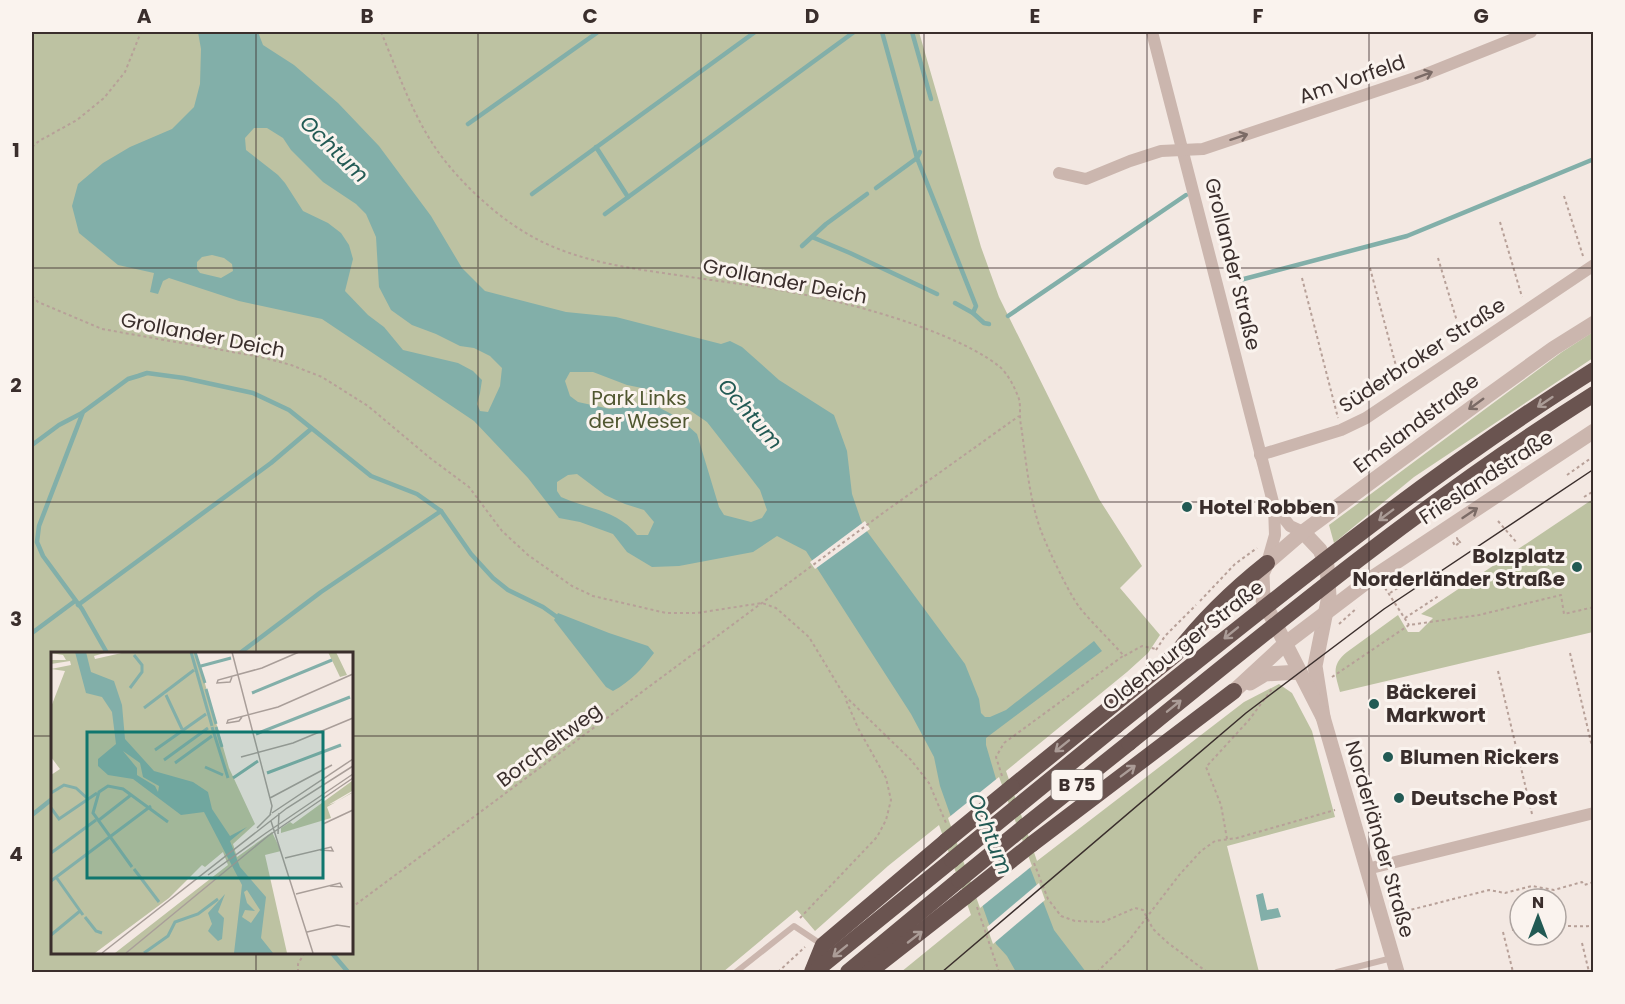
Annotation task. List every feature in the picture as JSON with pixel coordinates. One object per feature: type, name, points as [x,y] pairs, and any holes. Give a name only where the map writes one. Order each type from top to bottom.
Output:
[{"type":"highway","name":"Oldenburger Straße","points":[[813,972],[1244,623],[1441,473],[1510,424],[1593,370]]},
{"type":"highway","name":"Oldenburger Straße","points":[[848,972],[1253,642],[1425,510],[1514,446],[1593,394]]},
{"type":"highway","points":[[813,972],[823,945],[946,841],[1176,654],[1190,635],[1243,582],[1267,563]]},
{"type":"highway","points":[[869,972],[1032,844],[1234,691]]},
{"type":"street","name":"Grollander Straße","points":[[1152,32],[1274,506],[1275,536],[1262,574],[1263,600],[1286,643]]},
{"type":"street","name":"Am Vorfeld","points":[[1059,173],[1086,179],[1130,161],[1161,152],[1203,149],[1420,76],[1531,32]]},
{"type":"street","name":"Süderbroker Straße","points":[[1260,455],[1341,430],[1366,418],[1590,267]]},
{"type":"street","name":"Emslandstraße","points":[[1267,563],[1303,532],[1496,390],[1593,323]]},
{"type":"street","name":"Frieslandstraße","points":[[1234,691],[1286,643],[1369,580],[1593,431]]},
{"type":"street","name":"Grollander Straße","points":[[1274,506],[1290,526],[1303,532],[1320,550],[1328,566],[1329,596],[1325,614]]},
{"type":"street","name":"Norderländer Straße","points":[[1325,614],[1315,666],[1323,717],[1395,965]]},
{"type":"street","name":"Norderländer Straße","points":[[1286,643],[1323,717]]},
{"type":"street","points":[[1234,691],[1265,674],[1300,672]]},
{"type":"street","points":[[1367,869],[1593,813]]},
{"type":"lane","points":[[736,972],[794,926],[823,945]]},
{"type":"lane","points":[[1337,972],[1395,965]]},
{"type":"path","points":[[32,147],[77,120],[104,98],[125,72],[141,32]]},
{"type":"path","name":"Grollander Deich","points":[[381,32],[418,119],[438,152],[459,178],[525,233],[551,246],[632,270],[746,284],[807,295],[887,315],[979,352],[1002,369],[1014,387],[1020,402],[1019,416],[1031,489],[1041,532],[1078,605],[1124,656]]},
{"type":"path","points":[[1564,196],[1590,267]]},
{"type":"path","points":[[1500,222],[1526,310]]},
{"type":"path","points":[[1438,258],[1465,351]]},
{"type":"path","points":[[1370,268],[1403,393]]},
{"type":"path","points":[[1302,278],[1341,430]]},
{"type":"path","name":"Grollander Deich","points":[[32,296],[38,302],[102,330],[261,357],[322,377],[346,390],[368,406],[469,487],[502,531],[528,555],[572,586],[593,596],[666,613],[697,613],[762,603]]},
{"type":"path","name":"Borcheltweg","points":[[352,907],[883,513],[1019,416]]},
{"type":"path","points":[[1568,475],[1593,456]]},
{"type":"path","points":[[1584,497],[1593,491]]},
{"type":"path","points":[[1498,521],[1517,543]]},
{"type":"path","points":[[1152,656],[1166,636],[1235,564],[1275,536]]},
{"type":"path","points":[[1450,538],[1455,546],[1460,543],[1457,538],[1462,545]]},
{"type":"path","points":[[1389,594],[1423,572]]},
{"type":"path","points":[[1382,583],[1409,625]]},
{"type":"path","points":[[1405,618],[1440,595]]},
{"type":"path","points":[[1318,687],[1409,625],[1479,615],[1561,595],[1564,614],[1593,607]]},
{"type":"path","points":[[762,603],[776,608],[809,637],[844,695],[858,728],[886,778],[891,800],[886,820],[877,837],[794,926]]},
{"type":"path","points":[[1321,637],[1353,613],[1359,605]]},
{"type":"path","points":[[1000,771],[996,756],[1004,743],[1124,656],[1142,646],[1156,649]]},
{"type":"path","points":[[1570,653],[1593,755]]},
{"type":"path","points":[[1498,671],[1536,827]]},
{"type":"path","points":[[1227,839],[1221,805],[1206,767],[1249,720],[1277,682]]},
{"type":"path","points":[[844,695],[911,760],[929,783],[944,817]]},
{"type":"path","points":[[1096,972],[1127,943],[1180,874],[1201,851],[1215,841],[1237,838],[1349,806]]},
{"type":"path","points":[[1381,917],[1489,890],[1505,893],[1532,886],[1554,890],[1582,882],[1584,885],[1593,882]]},
{"type":"path","points":[[1061,916],[1075,921],[1103,922],[1135,908],[1143,910],[1153,929],[1208,972]]},
{"type":"path","points":[[1568,925],[1575,924],[1582,927],[1593,925]]},
{"type":"path","points":[[1503,932],[1513,972]]},
{"type":"path","points":[[1582,943],[1589,972]]},
{"type":"path","points":[[298,972],[298,964],[304,953]]},
{"type":"path","points":[[993,954],[999,972]]},
{"type":"green space","name":"Park Links der Weser","points":[[32,32],[919,32],[981,247],[999,297],[1099,499],[1142,566],[1120,588],[1160,635],[1148,653],[1127,672],[1006,771],[1037,861],[1244,702],[1279,684],[1292,693],[1312,731],[1335,817],[1227,846],[1259,972],[901,972],[971,915],[939,825],[888,866],[815,931],[797,910],[723,972],[32,972]]},
{"type":"green space","points":[[1593,332],[1593,358],[1414,477],[1334,543],[1329,525],[1562,352]]},
{"type":"green space","points":[[1593,499],[1593,632],[1340,692],[1336,666],[1347,652],[1398,615],[1408,632],[1419,632],[1433,618],[1421,614]]},
{"type":"water","name":"Ochtum","points":[[198,32],[258,32],[263,45],[294,65],[338,103],[379,146],[431,216],[462,268],[485,291],[566,312],[616,317],[721,344],[730,341],[742,347],[779,380],[834,415],[847,451],[852,494],[863,526],[965,664],[979,699],[981,713],[985,717],[1006,710],[1094,641],[1102,651],[986,738],[996,779],[1054,930],[1086,972],[1016,972],[1007,956],[996,944],[940,786],[934,757],[911,714],[806,551],[777,536],[753,552],[679,566],[652,567],[627,552],[613,534],[580,522],[559,518],[528,478],[474,421],[322,319],[239,301],[169,278],[163,281],[158,294],[150,292],[154,273],[118,265],[79,233],[72,206],[78,184],[103,163],[130,147],[172,129],[194,107],[200,84],[201,49]],"holes":[[[254,128],[267,128],[283,138],[291,150],[323,182],[356,204],[366,214],[376,237],[379,287],[391,310],[412,325],[490,356],[502,368],[500,386],[488,412],[480,411],[477,404],[482,380],[473,371],[458,363],[403,350],[384,327],[368,315],[345,291],[353,259],[349,245],[341,233],[328,223],[303,211],[278,175],[246,150],[245,138]],[[212,255],[224,258],[232,264],[233,271],[221,278],[200,273],[197,269],[197,262],[202,257]],[[570,372],[593,372],[668,397],[707,422],[760,490],[767,510],[762,518],[751,522],[724,515],[719,507],[697,434],[679,418],[658,407],[641,405],[610,409],[578,402],[570,396],[565,381]],[[577,474],[605,495],[644,510],[654,522],[648,535],[637,535],[621,520],[561,497],[557,491],[557,482],[568,475]]]},
{"type":"water","points":[[558,613],[648,646],[654,653],[636,674],[613,691],[606,687],[554,620]]},
{"type":"water","points":[[1263,893],[1267,910],[1278,908],[1281,917],[1261,921],[1256,895]]},
{"type":"pier","points":[[865,521],[870,529],[815,569],[810,562]]},
{"type":"pier","points":[[999,777],[1032,866],[980,908],[948,818]]},
{"type":"pier","points":[[1039,883],[1045,900],[993,944],[987,927]]},
{"type":"waterway","points":[[468,124],[598,32]]},
{"type":"waterway","points":[[532,194],[755,32]]},
{"type":"waterway","points":[[605,214],[854,32]]},
{"type":"waterway","points":[[882,32],[917,158],[976,306],[973,313]]},
{"type":"waterway","points":[[912,32],[931,99]]},
{"type":"waterway","points":[[596,147],[628,197]]},
{"type":"waterway","points":[[876,188],[917,158],[920,152]]},
{"type":"waterway","points":[[1240,280],[1407,236],[1594,159]]},
{"type":"waterway","points":[[802,246],[826,224],[867,194]]},
{"type":"waterway","points":[[1008,316],[1186,195]]},
{"type":"waterway","points":[[812,237],[937,294]]},
{"type":"waterway","points":[[955,303],[989,324]]},
{"type":"waterway","points":[[106,652],[82,609],[43,556],[37,542],[39,526],[83,412],[128,379],[147,373],[184,378],[253,393],[289,410],[371,476],[417,494],[441,511],[471,554],[493,578],[508,590],[543,607],[557,617]]},
{"type":"waterway","points":[[32,445],[59,425],[82,413]]},
{"type":"waterway","points":[[78,605],[271,463],[311,429]]},
{"type":"waterway","points":[[241,652],[321,592],[441,511]]},
{"type":"waterway","points":[[32,633],[75,601]]},
{"type":"waterway","points":[[32,815],[51,800]]},
{"type":"waterway","points":[[332,953],[348,972]]},
{"type":"tram line","points":[[942,972],[1246,713],[1384,609],[1594,469]]},
{"type":"place","name":"Hotel Robben","points":[[1187,507]]},
{"type":"place","name":"Bolzplatz Norderländer Straße","points":[[1577,567]]},
{"type":"place","name":"Bäckerei Markwort","points":[[1374,704]]},
{"type":"place","name":"Blumen Rickers","points":[[1388,757]]},
{"type":"place","name":"Deutsche Post","points":[[1399,798]]}]
